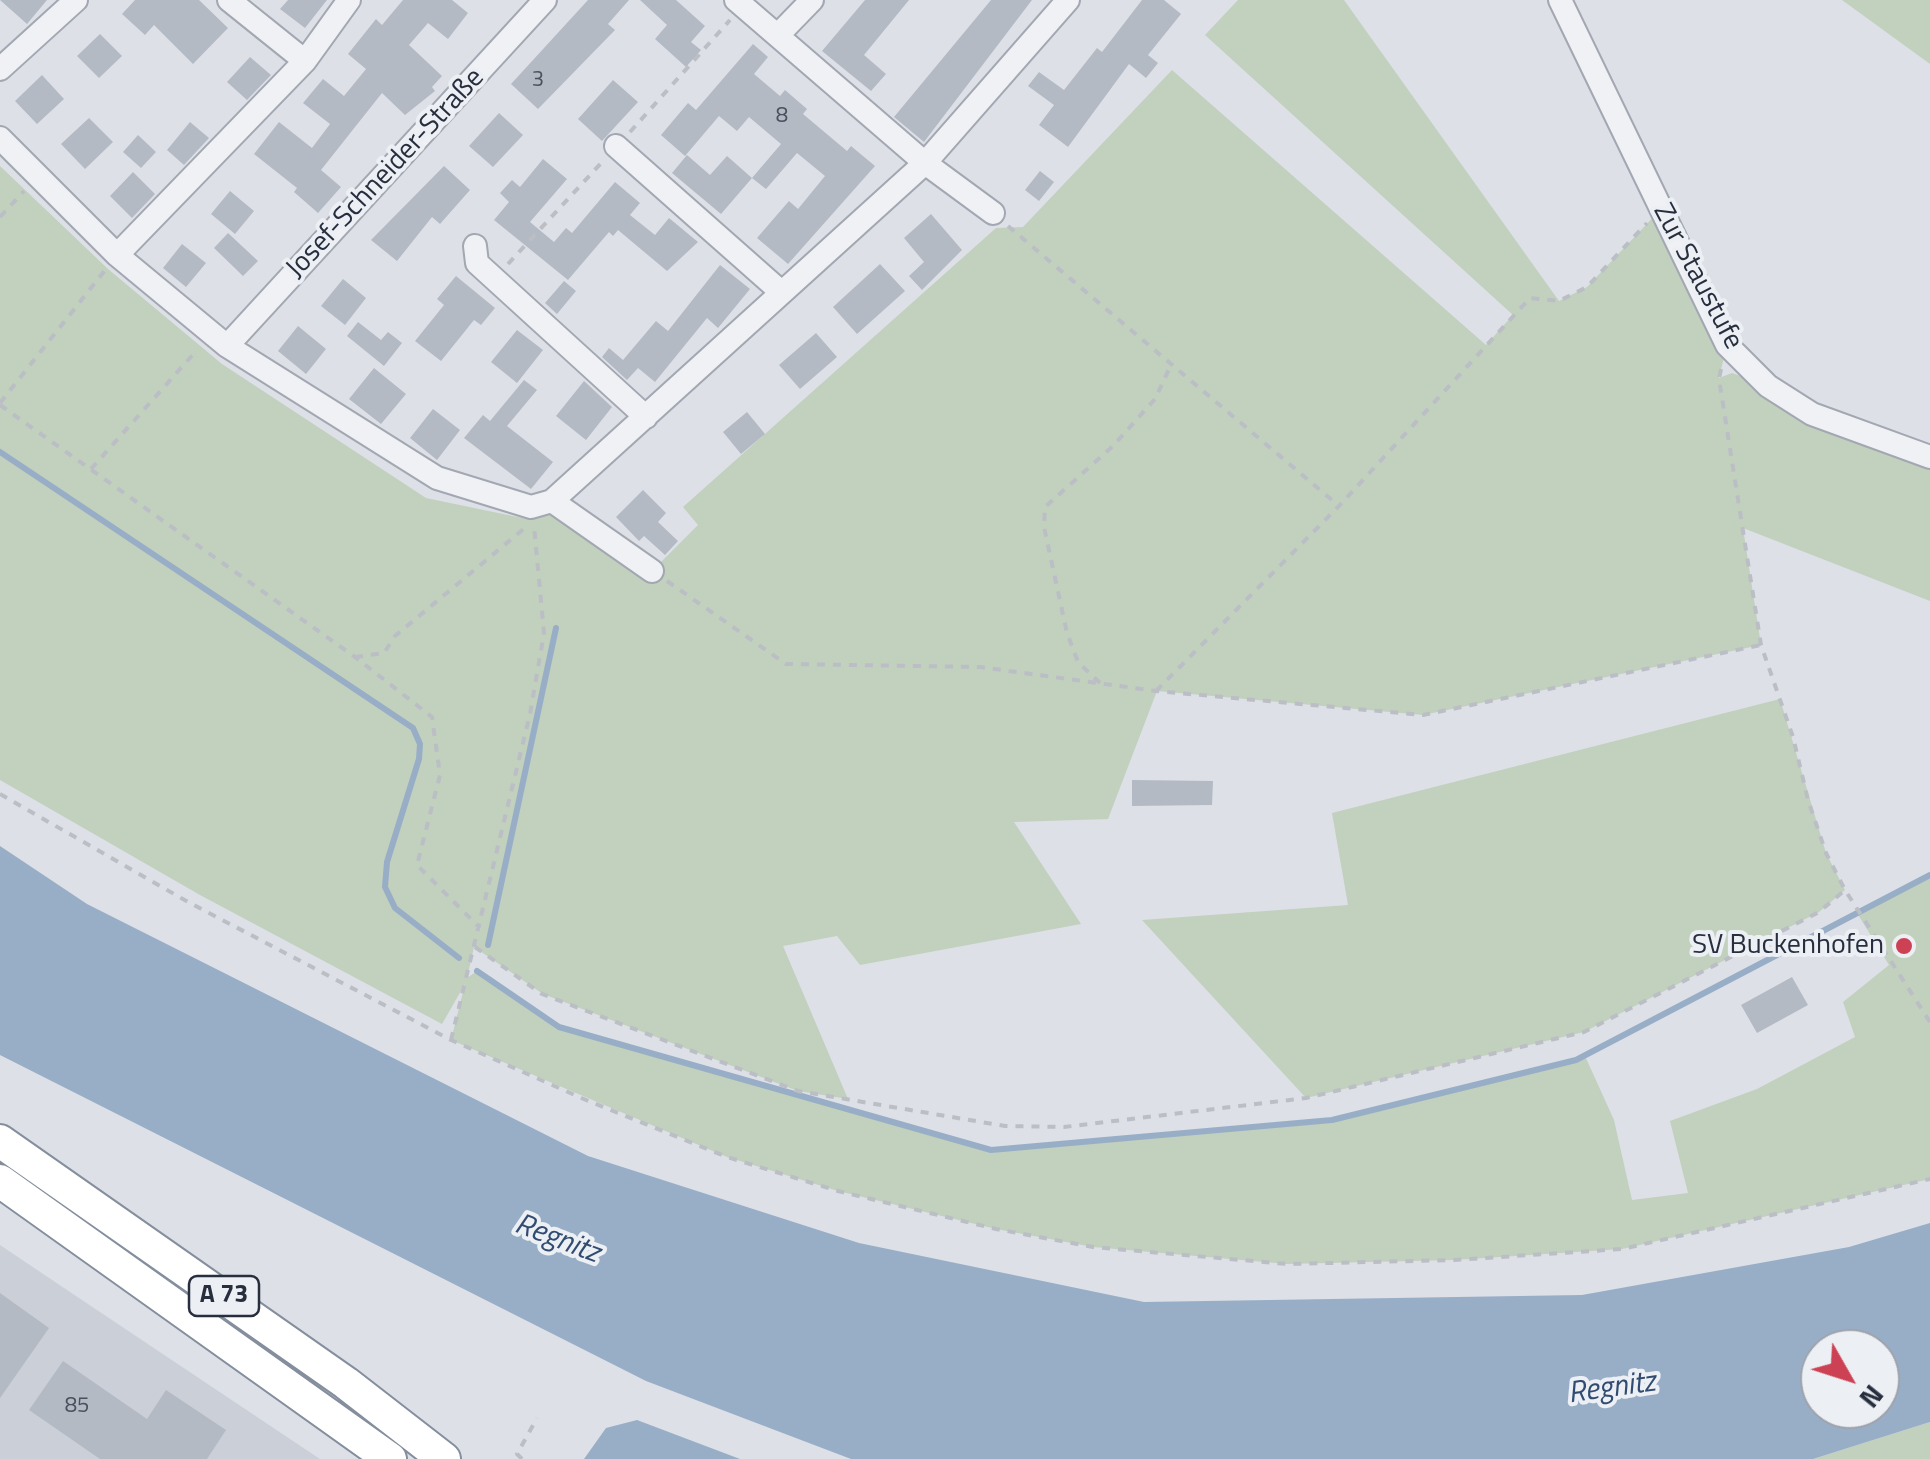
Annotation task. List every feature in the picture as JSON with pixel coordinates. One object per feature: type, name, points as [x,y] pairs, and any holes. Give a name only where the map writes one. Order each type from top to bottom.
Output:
[{"type":"highway","name":"A 73","points":[[0,1140],[346,1383],[444,1459]]},
{"type":"highway","name":"A 73","points":[[0,1181],[390,1459]]},
{"type":"street","points":[[0,69],[76,0]]},
{"type":"street","points":[[229,0],[305,61]]},
{"type":"street","points":[[117,255],[305,61],[349,0]]},
{"type":"street","name":"Josef-Schneider-Straße","points":[[220,340],[545,0]]},
{"type":"street","points":[[778,35],[812,0]]},
{"type":"street","points":[[0,138],[117,255],[220,340],[437,478],[531,507],[552,501],[925,164],[1068,0]]},
{"type":"street","name":"Zur Staustufe","points":[[1560,0],[1727,346],[1768,386],[1812,414],[1930,457]]},
{"type":"street","points":[[739,3],[925,164],[993,213]]},
{"type":"street","points":[[616,146],[780,291]]},
{"type":"street","points":[[476,246],[477,264],[646,417]]},
{"type":"street","points":[[552,501],[652,571]]},
{"type":"path","points":[[495,279],[739,3]]},
{"type":"path","points":[[0,217],[38,176]]},
{"type":"path","points":[[1156,691],[1339,506],[1530,298],[1559,301],[1587,287],[1661,209]]},
{"type":"path","points":[[993,213],[1170,367],[1339,506]]},
{"type":"path","points":[[117,255],[0,404],[356,656],[432,717],[440,774],[416,865],[480,928]]},
{"type":"path","points":[[91,470],[220,340]]},
{"type":"path","points":[[1727,346],[1719,379],[1761,645],[1793,737],[1826,854],[1866,926],[1930,1022]]},
{"type":"path","points":[[1100,683],[1078,662],[1067,633],[1044,527],[1045,508],[1113,446],[1156,399],[1170,367]]},
{"type":"path","points":[[356,656],[384,653],[395,636],[470,578],[533,520],[544,633],[452,1040]]},
{"type":"path","points":[[652,571],[786,664],[980,667],[1156,691],[1424,716],[1761,645]]},
{"type":"path","points":[[0,794],[188,902],[452,1040],[726,1157],[855,1195],[1093,1246],[1286,1264],[1622,1250],[1930,1180]]},
{"type":"path","points":[[474,947],[542,994],[798,1091],[1006,1126],[1064,1127],[1306,1098],[1584,1032],[1819,912],[1845,890]]},
{"type":"path","points":[[522,1459],[517,1454],[537,1418]]},
{"type":"shaded area","points":[[0,1245],[73,1294],[320,1459],[0,1459]]},
{"type":"green space","points":[[1238,0],[1344,0],[1559,301],[1587,287],[1661,209],[1727,345],[1719,378],[1732,373],[1768,386],[1930,457],[1930,601],[1743,528],[1761,645],[1423,715],[1157,691],[1108,819],[1014,822],[1081,924],[860,965],[837,936],[783,946],[848,1099],[798,1091],[543,994],[474,947],[467,978],[477,971],[559,1027],[991,1150],[1332,1120],[1585,1056],[1614,1120],[1632,1200],[1688,1193],[1670,1121],[1757,1089],[1855,1037],[1843,1002],[1889,965],[1857,913],[1930,875],[1930,1179],[1622,1249],[1454,1260],[1287,1264],[1093,1247],[996,1229],[838,1191],[727,1157],[451,1040],[465,984],[442,1024],[200,895],[0,780],[0,166],[108,269],[222,364],[426,498],[532,520],[531,507],[552,501],[652,571],[698,525],[683,507],[996,228],[1023,227],[1172,70],[1486,345],[1513,315],[1205,35]]},
{"type":"green space","points":[[1842,0],[1930,0],[1930,64]]},
{"type":"green space","points":[[1780,699],[1826,853],[1845,890],[1819,912],[1584,1032],[1306,1098],[1142,920],[1348,905],[1332,813]]},
{"type":"green space","points":[[1930,1422],[1930,1459],[1813,1459]]},
{"type":"water","name":"Regnitz","points":[[0,846],[87,904],[588,1156],[859,1243],[1144,1302],[1582,1295],[1849,1247],[1930,1223],[1930,1422],[1813,1459],[851,1459],[646,1381],[0,1055]]},
{"type":"water","points":[[637,1420],[740,1459],[584,1459],[606,1428]]},
{"type":"building","points":[[0,0],[47,0],[27,24]]},
{"type":"building","points":[[135,0],[199,0],[228,28],[193,64],[154,25],[145,35],[122,14]]},
{"type":"building","points":[[288,0],[327,0],[305,28],[280,9]]},
{"type":"building","points":[[403,0],[452,0],[468,13],[448,39],[428,23],[409,45],[442,76],[432,87],[435,91],[405,115],[382,93],[321,170],[341,187],[318,213],[294,192],[297,188],[254,154],[279,122],[312,148],[330,124],[303,103],[323,79],[344,96],[366,69],[348,54],[376,19],[382,25]]},
{"type":"building","points":[[588,0],[629,0],[608,24],[615,30],[538,109],[511,84]]},
{"type":"building","points":[[640,0],[676,0],[705,26],[691,42],[701,50],[686,67],[655,39],[667,25]]},
{"type":"building","points":[[865,0],[909,0],[864,55],[886,74],[871,91],[822,51]]},
{"type":"building","points":[[991,0],[1032,0],[924,142],[894,117]]},
{"type":"building","points":[[1142,0],[1164,0],[1181,14],[1148,55],[1158,63],[1146,78],[1129,64],[1068,147],[1039,125],[1054,105],[1028,86],[1039,72],[1064,90],[1097,48],[1102,52]]},
{"type":"building","points":[[100,34],[122,56],[99,78],[77,56]]},
{"type":"building","points":[[753,44],[768,57],[754,74],[780,96],[785,90],[807,109],[803,114],[847,151],[851,146],[875,166],[788,264],[757,238],[789,201],[798,209],[825,176],[797,153],[766,189],[752,178],[781,144],[749,117],[737,131],[719,116],[685,156],[661,135],[688,103],[696,110]]},
{"type":"building","points":[[250,57],[271,75],[247,100],[227,82]]},
{"type":"building","points":[[42,75],[64,99],[37,124],[15,101]]},
{"type":"building","points":[[613,80],[638,102],[602,141],[578,119]]},
{"type":"building","points":[[499,113],[523,135],[493,167],[469,146]]},
{"type":"building","points":[[89,118],[113,142],[85,169],[61,144]]},
{"type":"building","points":[[190,122],[209,138],[184,165],[167,150]]},
{"type":"building","points":[[138,135],[156,152],[141,168],[123,152]]},
{"type":"building","points":[[687,155],[710,175],[727,156],[752,178],[721,214],[672,173]]},
{"type":"building","points":[[543,159],[567,179],[530,222],[554,242],[566,228],[572,233],[615,182],[640,203],[630,215],[655,235],[669,218],[698,242],[667,271],[618,230],[613,236],[609,232],[568,280],[494,220],[509,202],[500,193],[512,180],[520,187]]},
{"type":"building","points":[[444,166],[470,190],[440,224],[432,217],[397,261],[371,240]]},
{"type":"building","points":[[1040,171],[1054,182],[1039,201],[1025,190]]},
{"type":"building","points":[[133,172],[155,194],[132,218],[110,196]]},
{"type":"building","points":[[230,191],[254,211],[235,234],[211,214]]},
{"type":"building","points":[[931,214],[962,250],[922,290],[909,276],[924,262],[904,238]]},
{"type":"building","points":[[228,233],[258,261],[243,276],[214,248]]},
{"type":"building","points":[[182,244],[206,263],[186,287],[163,268]]},
{"type":"building","points":[[880,264],[905,291],[857,334],[833,307]]},
{"type":"building","points":[[720,265],[750,289],[718,328],[707,318],[655,382],[638,368],[627,380],[602,357],[609,348],[623,360],[656,321],[668,331]]},
{"type":"building","points":[[456,276],[495,308],[481,325],[474,320],[441,361],[415,341],[444,305],[437,299]]},
{"type":"building","points":[[343,279],[366,298],[345,325],[321,306]]},
{"type":"building","points":[[564,281],[576,291],[557,314],[545,303]]},
{"type":"building","points":[[358,322],[381,340],[388,332],[402,343],[384,366],[347,336]]},
{"type":"building","points":[[298,326],[326,349],[306,374],[278,351]]},
{"type":"building","points":[[517,330],[543,350],[517,383],[491,362]]},
{"type":"building","points":[[816,333],[837,357],[800,389],[779,365]]},
{"type":"building","points":[[374,368],[406,394],[381,424],[349,399]]},
{"type":"building","points":[[524,380],[537,390],[507,426],[553,462],[531,489],[464,438],[483,415],[490,421]]},
{"type":"building","points":[[584,381],[612,407],[586,440],[556,416]]},
{"type":"building","points":[[433,409],[460,430],[437,460],[410,438]]},
{"type":"building","points":[[747,412],[765,434],[741,454],[723,432]]},
{"type":"building","points":[[643,490],[666,513],[658,522],[678,541],[665,555],[644,536],[639,541],[616,517]]},
{"type":"building","points":[[1132,780],[1213,781],[1212,805],[1132,806]]},
{"type":"building","points":[[1792,977],[1808,1005],[1757,1033],[1741,1005]]},
{"type":"building","points":[[0,1293],[49,1328],[0,1398]]},
{"type":"building","points":[[63,1361],[147,1419],[166,1390],[226,1430],[207,1459],[100,1459],[29,1410]]},
{"type":"waterway","points":[[0,452],[413,728],[420,744],[419,759],[387,862],[385,887],[395,908],[459,958]]},
{"type":"waterway","points":[[488,945],[556,628]]},
{"type":"waterway","points":[[477,971],[559,1027],[991,1150],[1332,1120],[1576,1060],[1930,875]]},
{"type":"place","name":"SV Buckenhofen","points":[[1904,946]]}]
